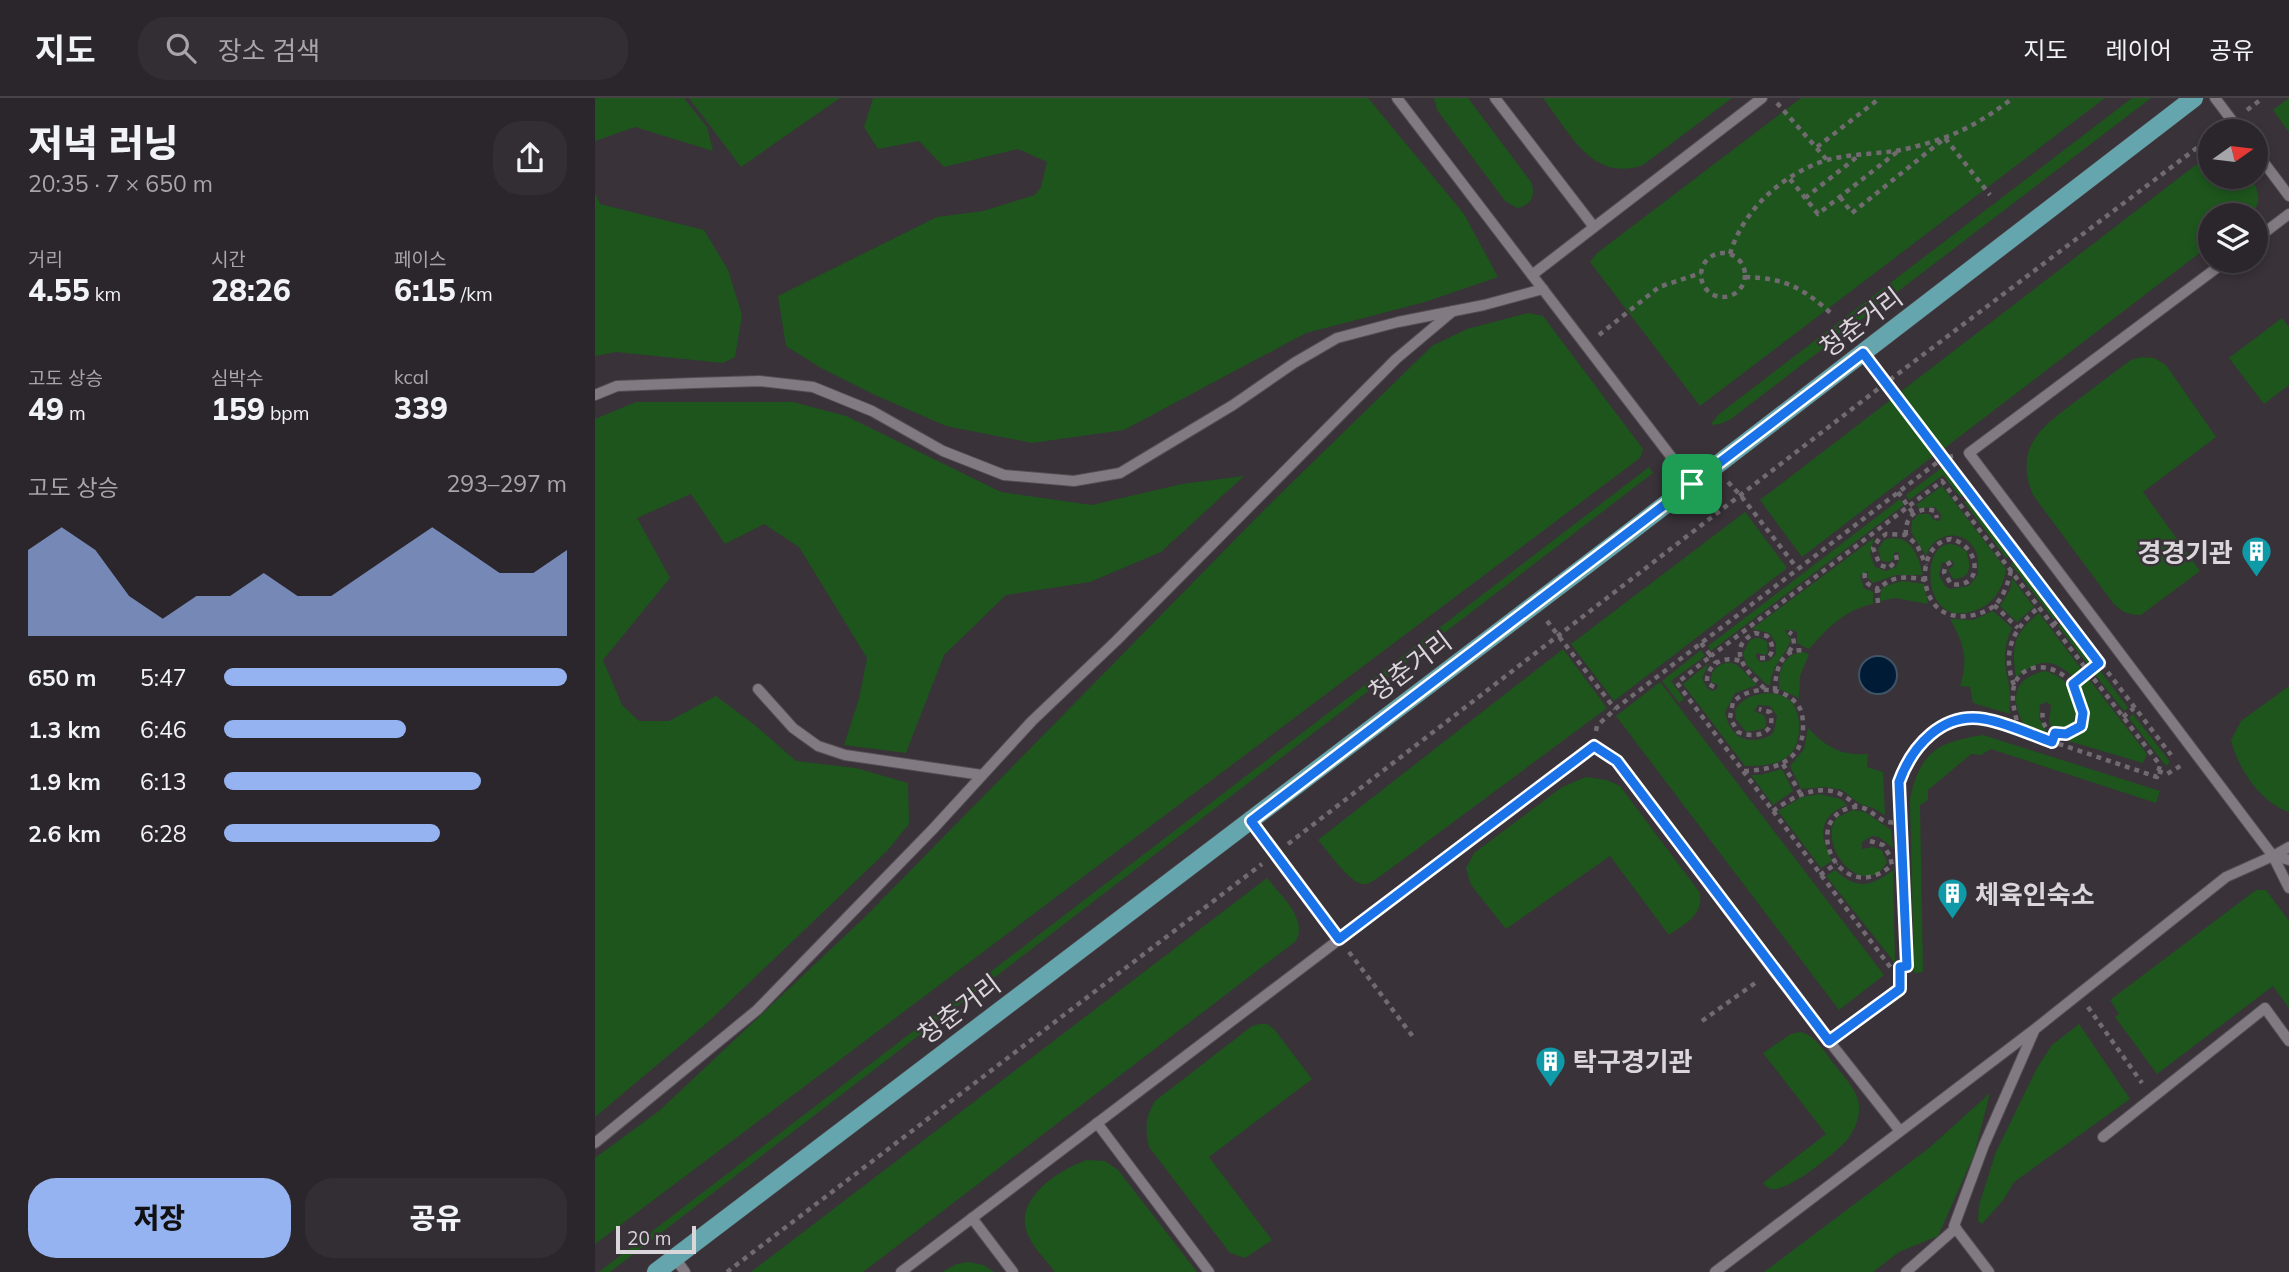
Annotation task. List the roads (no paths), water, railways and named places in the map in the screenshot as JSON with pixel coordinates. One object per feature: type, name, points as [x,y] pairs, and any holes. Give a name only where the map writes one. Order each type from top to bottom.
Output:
[{"type":"main road","name":"청춘거리","points":[[656,1272],[680,1265],[1251,821],[2194,98]]},
{"type":"lane","points":[[1397,98],[1692,484]]},
{"type":"lane","points":[[1495,98],[1594,228]]},
{"type":"lane","points":[[1532,275],[1762,98]]},
{"type":"lane","points":[[2215,98],[2231,119]]},
{"type":"lane","points":[[2268,168],[2289,196]]},
{"type":"lane","points":[[2268,230],[2289,214]]},
{"type":"lane","points":[[2210,273],[1969,453],[2273,856],[2289,888]]},
{"type":"lane","points":[[595,395],[617,386],[694,383],[760,381],[813,387],[872,411],[943,451],[1004,475],[1074,481],[1120,473],[1337,338],[1543,289]]},
{"type":"lane","points":[[595,1143],[757,1010],[933,829],[1032,721],[1116,641],[1377,378],[1453,312]]},
{"type":"lane","points":[[758,689],[793,728],[818,746],[845,755],[982,775]]},
{"type":"lane","points":[[901,1272],[1594,746],[1617,761],[1773,970],[1900,1131]]},
{"type":"lane","points":[[1251,821],[1339,939]]},
{"type":"lane","points":[[1715,1272],[2035,1029],[2226,877],[2289,847]]},
{"type":"lane","points":[[2273,856],[2289,860]]},
{"type":"lane","points":[[2103,1137],[2265,1008],[2289,1041]]},
{"type":"lane","points":[[1989,1272],[1954,1226],[1984,1145],[2035,1029]]},
{"type":"lane","points":[[1097,1124],[1209,1272]]},
{"type":"lane","points":[[972,1218],[1013,1272]]},
{"type":"lane","points":[[1906,1272],[1956,1228]]},
{"type":"water","points":[[1878,656],[1891,662],[1897,675],[1891,688],[1878,694],[1865,688],[1859,675],[1865,662]]},
{"type":"place","name":"경경기관","points":[[2256,579]]},
{"type":"place","name":"체육인숙소","points":[[1952,921]]},
{"type":"place","name":"탁구경기관","points":[[1550,1088]]}]
